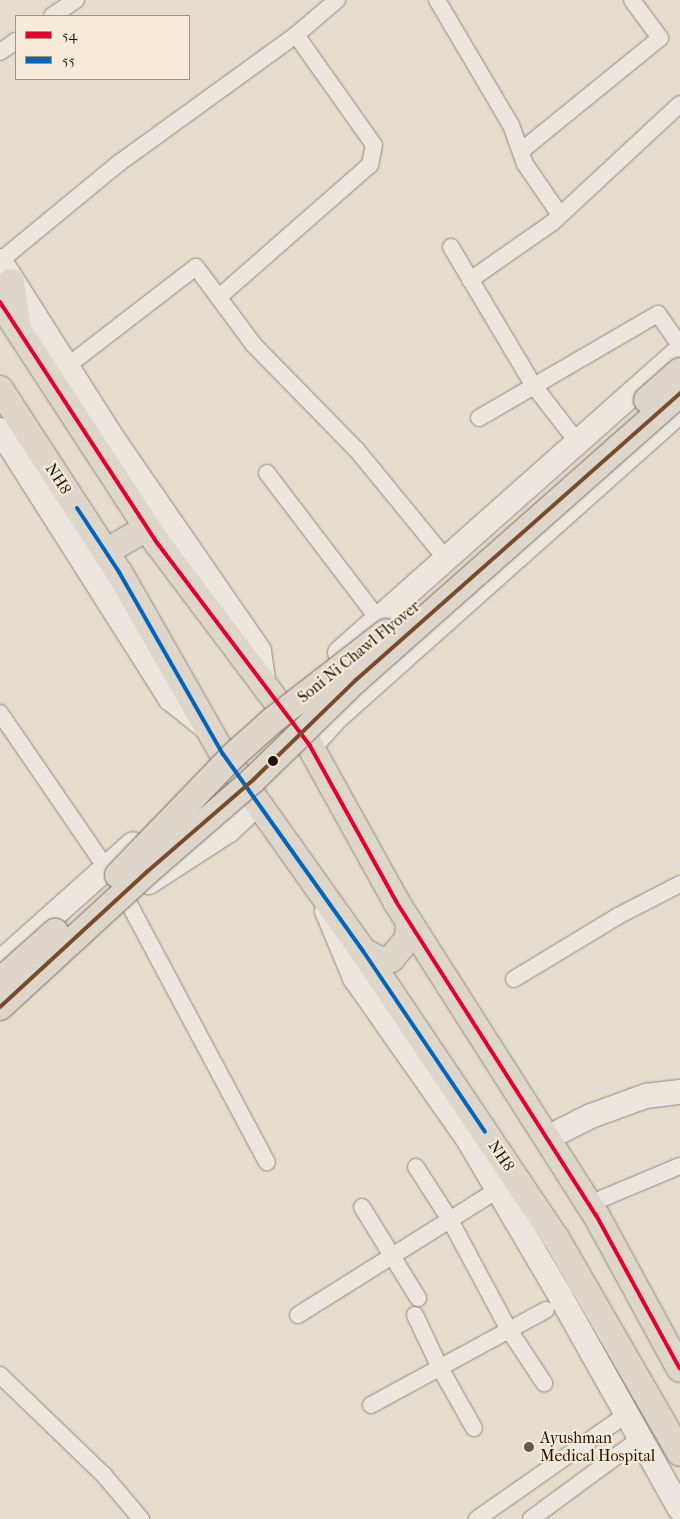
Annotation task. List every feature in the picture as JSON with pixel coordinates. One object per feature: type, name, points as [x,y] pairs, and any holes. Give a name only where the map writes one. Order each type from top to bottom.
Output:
[{"type":"main road","points":[[3,277],[17,329],[147,528],[310,746],[410,922],[589,1204],[680,1369]]},
{"type":"main road","name":"Soni Ni Chawl Flyover","points":[[0,981],[131,863],[248,743],[399,622],[680,371]]},
{"type":"main road","name":"NH8","points":[[0,389],[105,552],[223,754],[363,951],[556,1238],[680,1453]]},
{"type":"main road","name":"Soni Ni Chawl Flyover","points":[[0,1007],[148,871],[254,780],[356,680],[680,393]]},
{"type":"main road","points":[[105,552],[147,528]]},
{"type":"main road","points":[[363,951],[380,960],[391,959],[408,939],[410,922]]},
{"type":"street","points":[[54,15],[76,0]]},
{"type":"street","points":[[337,0],[296,35],[118,163],[3,277],[259,651],[270,695],[379,620],[680,351]]},
{"type":"street","points":[[437,0],[511,124],[526,164],[560,215]]},
{"type":"street","points":[[521,151],[660,38],[632,0]]},
{"type":"street","points":[[219,297],[370,165],[374,145],[296,35]]},
{"type":"street","points":[[0,52],[15,42]]},
{"type":"street","points":[[470,280],[560,215],[680,104]]},
{"type":"street","points":[[451,247],[534,386],[578,443]]},
{"type":"street","points":[[66,367],[196,266],[254,345],[356,448],[447,560]]},
{"type":"street","points":[[479,418],[658,314],[680,345]]},
{"type":"street","points":[[310,746],[335,718],[680,411]]},
{"type":"street","points":[[1,434],[171,699],[210,730]]},
{"type":"street","points":[[267,473],[379,620]]},
{"type":"street","points":[[0,713],[106,868]]},
{"type":"street","points":[[0,963],[163,817],[223,754]]},
{"type":"street","points":[[0,1021],[155,876],[229,830],[257,804]]},
{"type":"street","points":[[514,979],[618,916],[680,884]]},
{"type":"street","points":[[318,889],[355,978],[468,1139],[680,1508]]},
{"type":"street","points":[[128,902],[267,1162]]},
{"type":"street","points":[[547,1138],[591,1116],[646,1096],[680,1092]]},
{"type":"street","points":[[589,1204],[680,1166]]},
{"type":"street","points":[[416,1167],[450,1220],[509,1330],[544,1383]]},
{"type":"street","points":[[298,1315],[497,1190]]},
{"type":"street","points":[[362,1206],[418,1298]]},
{"type":"street","points":[[371,1405],[546,1310]]},
{"type":"street","points":[[415,1315],[440,1368],[474,1428]]},
{"type":"street","points":[[0,1375],[103,1474],[141,1519]]},
{"type":"street","points":[[477,1519],[627,1414]]},
{"type":"street","points":[[531,1519],[641,1438]]},
{"type":"street","points":[[656,1466],[680,1453]]},
{"type":"transit line","name":"54","points":[[0,302],[158,544],[310,746],[397,903],[596,1215],[680,1369]]},
{"type":"transit line","points":[[0,1007],[148,871],[253,780],[356,680],[680,393]]},
{"type":"transit line","name":"55","points":[[77,508],[119,572],[223,754],[363,951],[485,1132]]},
{"type":"place","name":"Ayushman Medical Hospital","points":[[529,1447]]}]
